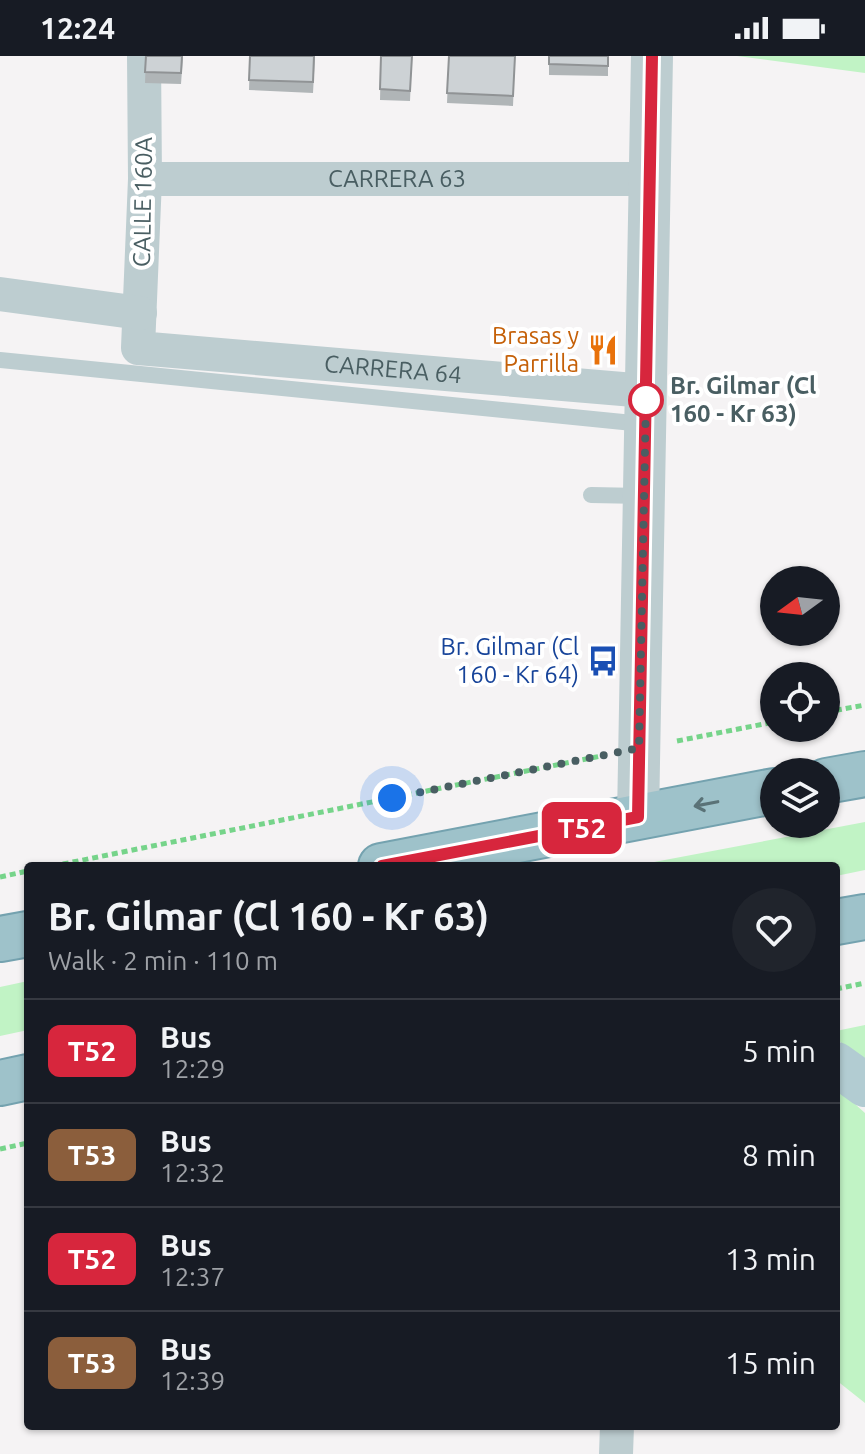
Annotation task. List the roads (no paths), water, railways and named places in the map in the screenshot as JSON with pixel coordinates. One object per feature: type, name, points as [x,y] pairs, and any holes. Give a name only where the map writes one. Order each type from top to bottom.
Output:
[{"type":"highway","points":[[840,778],[865,774]]},
{"type":"highway","points":[[402,862],[760,794]]},
{"type":"highway","points":[[840,921],[865,917]]},
{"type":"highway","points":[[0,939],[24,935]]},
{"type":"highway","points":[[0,1083],[24,1078]]},
{"type":"main road","points":[[840,1067],[865,1085]]},
{"type":"street","name":"CALLE 160A","points":[[138,348],[145,179],[144,56]]},
{"type":"street","points":[[638,817],[652,56]]},
{"type":"street","name":"CARRERA 63","points":[[145,179],[650,179]]},
{"type":"street","points":[[0,294],[140,313]]},
{"type":"street","name":"CARRERA 64","points":[[138,348],[646,408]]},
{"type":"street","points":[[616,1454],[617,1430]]},
{"type":"lane","points":[[0,360],[646,408]]},
{"type":"lane","points":[[591,495],[644,496]]},
{"type":"place","name":"Brasas y Parrilla","points":[[603,350]]},
{"type":"place","name":"Br. Gilmar (Cl 160 - Kr 63)","points":[[646,400]]},
{"type":"place","name":"Br. Gilmar (Cl 160 - Kr 64)","points":[[603,661]]}]
